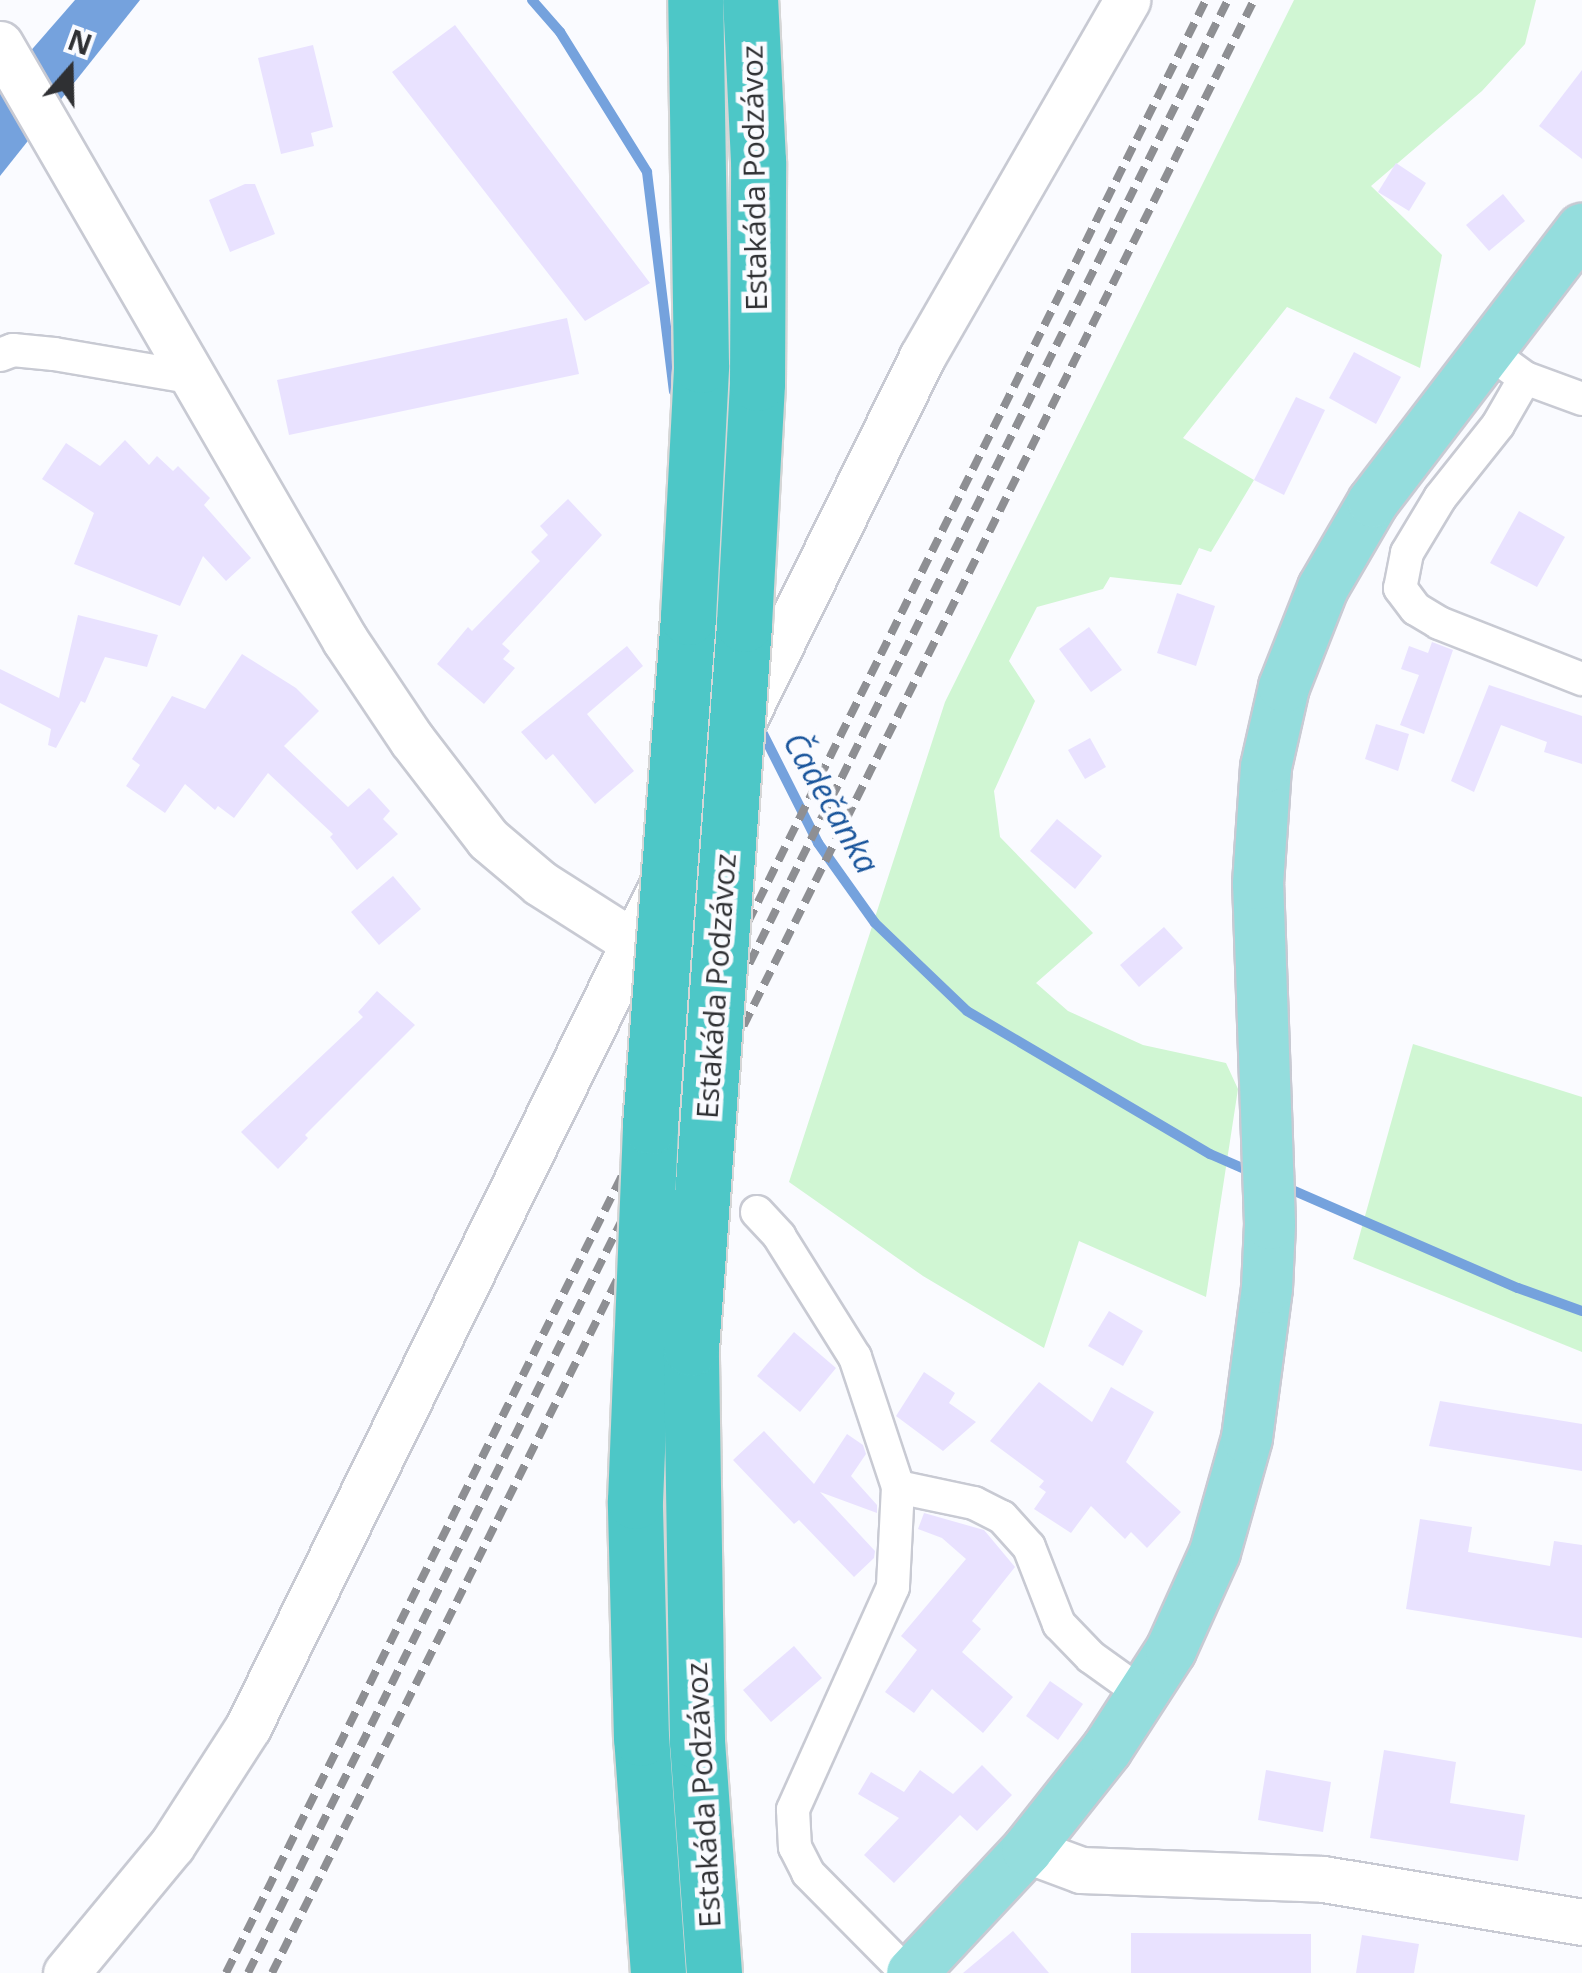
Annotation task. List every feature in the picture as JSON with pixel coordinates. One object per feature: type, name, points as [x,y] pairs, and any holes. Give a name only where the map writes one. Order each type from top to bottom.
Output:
[{"type":"highway","name":"Estakáda Podzávoz","points":[[658,1973],[641,1738],[636,1482],[650,1126],[688,618],[702,365],[695,0]]},
{"type":"highway","name":"Estakáda Podzávoz","points":[[714,1973],[697,1741],[691,1348],[756,402],[758,161],[750,0]]},
{"type":"main road","points":[[909,1973],[1028,1850],[1144,1695],[1192,1608],[1238,1480],[1262,1347],[1270,1224],[1259,947],[1260,817],[1284,687],[1307,623],[1343,550],[1408,454],[1506,364],[1582,229]]},
{"type":"street","points":[[66,1973],[172,1845],[248,1727],[631,941],[922,357],[1127,0]]},
{"type":"street","points":[[0,44],[344,640],[450,793],[488,839],[540,883],[631,941]]},
{"type":"street","points":[[0,355],[13,350],[54,354],[195,378]]},
{"type":"street","points":[[1582,398],[1506,364],[1498,425],[1423,526],[1407,553],[1400,588],[1416,609],[1438,623],[1582,678]]},
{"type":"street","points":[[757,1212],[778,1236],[855,1357],[898,1487],[893,1586],[793,1810],[795,1847],[808,1872],[909,1973]]},
{"type":"street","points":[[898,1487],[974,1503],[1002,1517],[1029,1547],[1060,1624],[1091,1657],[1144,1695]]},
{"type":"street","points":[[1028,1850],[1080,1870],[1322,1879],[1582,1922]]},
{"type":"green space","points":[[1294,0],[1536,0],[1525,44],[1482,91],[1371,186],[1442,255],[1420,368],[1287,307],[1183,438],[1254,480],[1211,552],[1199,548],[1181,585],[1110,577],[1103,589],[1037,607],[1009,661],[1035,701],[994,791],[1000,837],[1093,933],[1036,983],[1068,1011],[1143,1045],[1226,1063],[1238,1089],[1206,1297],[1079,1241],[1044,1348],[923,1276],[789,1182],[945,702]]},
{"type":"green space","points":[[1413,1044],[1582,1097],[1582,1352],[1353,1259]]},
{"type":"water","points":[[75,0],[140,0],[0,176],[0,86]]},
{"type":"building","points":[[455,25],[650,283],[585,321],[392,72]]},
{"type":"building","points":[[313,45],[333,127],[311,133],[314,146],[281,154],[258,58]]},
{"type":"building","points":[[1582,70],[1582,159],[1539,126]]},
{"type":"building","points":[[1396,163],[1426,183],[1409,211],[1378,192]]},
{"type":"building","points":[[245,184],[255,184],[275,234],[230,252],[209,200]]},
{"type":"building","points":[[1503,194],[1525,221],[1489,251],[1466,225]]},
{"type":"building","points":[[567,318],[579,374],[289,435],[277,380]]},
{"type":"building","points":[[1354,352],[1401,377],[1376,424],[1329,398]]},
{"type":"building","points":[[1296,397],[1325,410],[1284,495],[1254,480]]},
{"type":"building","points":[[125,440],[149,465],[157,456],[173,471],[178,466],[210,498],[204,505],[251,558],[226,581],[203,556],[180,606],[74,564],[94,513],[42,479],[66,443],[100,466]]},
{"type":"building","points":[[568,499],[602,535],[502,644],[510,651],[503,659],[515,668],[484,704],[437,664],[468,627],[472,631],[540,561],[531,552],[548,535],[540,526]]},
{"type":"building","points":[[1519,511],[1565,537],[1537,587],[1490,563]]},
{"type":"building","points":[[1177,593],[1215,606],[1196,666],[1157,653]]},
{"type":"building","points":[[78,615],[158,635],[147,667],[105,657],[85,703],[81,701],[56,748],[48,745],[51,729],[0,703],[0,669],[59,698]]},
{"type":"building","points":[[1089,627],[1122,670],[1091,692],[1059,649]]},
{"type":"building","points":[[1432,642],[1453,650],[1424,734],[1400,725],[1419,675],[1401,669],[1409,646],[1428,653]]},
{"type":"building","points":[[627,646],[643,666],[587,714],[634,771],[595,804],[553,754],[546,760],[521,732]]},
{"type":"building","points":[[242,654],[296,688],[319,711],[284,746],[348,807],[369,788],[390,811],[383,819],[398,834],[357,870],[330,837],[333,834],[268,773],[234,818],[218,806],[215,810],[185,784],[165,813],[126,786],[140,765],[132,759],[172,696],[205,709]]},
{"type":"building","points":[[1489,685],[1582,716],[1582,764],[1544,752],[1547,742],[1501,725],[1474,792],[1451,781]]},
{"type":"building","points":[[1376,724],[1409,734],[1398,771],[1365,759]]},
{"type":"building","points":[[1090,738],[1106,767],[1085,779],[1068,750]]},
{"type":"building","points":[[1057,819],[1102,856],[1075,889],[1030,851]]},
{"type":"building","points":[[393,876],[421,909],[379,945],[351,912]]},
{"type":"building","points":[[1164,927],[1183,948],[1139,987],[1120,965]]},
{"type":"building","points":[[377,991],[415,1025],[305,1135],[308,1138],[278,1169],[241,1132],[363,1017],[358,1012]]},
{"type":"building","points":[[1109,1311],[1143,1331],[1123,1366],[1088,1346]]},
{"type":"building","points":[[794,1332],[836,1368],[800,1412],[757,1376]]},
{"type":"building","points":[[924,1372],[955,1393],[949,1403],[976,1422],[943,1451],[896,1416]]},
{"type":"building","points":[[1039,1382],[1092,1422],[1111,1387],[1154,1412],[1126,1462],[1181,1512],[1147,1548],[1131,1532],[1125,1539],[1091,1506],[1071,1533],[1034,1509],[1046,1492],[1039,1487],[1044,1481],[990,1441]]},
{"type":"building","points":[[1440,1401],[1582,1424],[1582,1471],[1429,1446]]},
{"type":"building","points":[[764,1431],[814,1484],[847,1434],[863,1445],[866,1454],[851,1476],[877,1505],[877,1513],[820,1492],[875,1551],[874,1558],[854,1577],[799,1520],[794,1524],[733,1460]]},
{"type":"building","points":[[924,1513],[984,1530],[1015,1567],[972,1621],[981,1629],[962,1652],[1013,1697],[983,1733],[932,1689],[914,1713],[885,1692],[917,1650],[901,1636],[966,1559],[942,1538],[918,1529]]},
{"type":"building","points":[[1420,1519],[1472,1527],[1468,1552],[1550,1566],[1554,1541],[1582,1545],[1582,1638],[1406,1609]]},
{"type":"building","points":[[794,1646],[822,1678],[771,1722],[743,1690]]},
{"type":"building","points":[[1050,1681],[1083,1704],[1058,1740],[1026,1716]]},
{"type":"building","points":[[1384,1750],[1456,1762],[1450,1803],[1525,1815],[1518,1861],[1370,1838]]},
{"type":"building","points":[[982,1765],[1012,1795],[977,1831],[960,1815],[894,1883],[864,1855],[899,1818],[858,1794],[871,1772],[904,1792],[920,1770],[953,1794]]},
{"type":"building","points":[[1266,1770],[1331,1782],[1323,1832],[1258,1820]]},
{"type":"building","points":[[1013,1931],[1049,1973],[963,1973]]},
{"type":"building","points":[[1131,1933],[1311,1934],[1311,1973],[1131,1973]]},
{"type":"building","points":[[1362,1935],[1419,1944],[1414,1973],[1356,1973]]},
{"type":"waterway","name":"Čadečanka","points":[[532,0],[560,32],[647,172],[674,391]]},
{"type":"waterway","name":"Čadečanka","points":[[758,724],[818,843],[875,923],[967,1011],[1210,1154],[1254,1173]]},
{"type":"waterway","name":"Čadečanka","points":[[1283,1186],[1518,1288],[1582,1311]]},
{"type":"railway","points":[[226,1973],[1206,0]]},
{"type":"railway","points":[[248,1973],[1228,0]]},
{"type":"railway","points":[[272,1973],[1254,0]]}]
